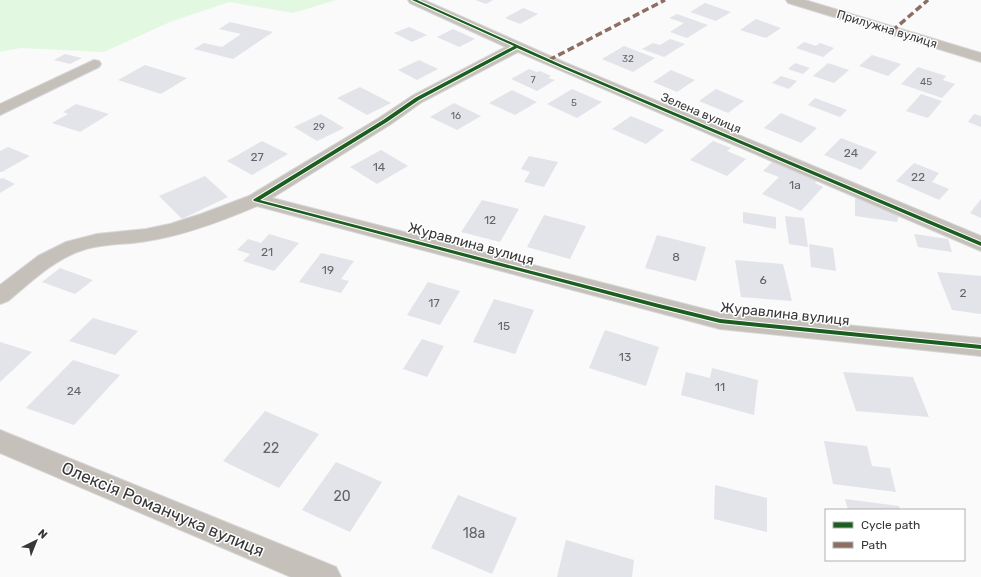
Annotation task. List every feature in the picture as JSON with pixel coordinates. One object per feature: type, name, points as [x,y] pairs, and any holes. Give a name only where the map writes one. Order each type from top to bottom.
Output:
[{"type":"street","name":"Зелена вулиця","points":[[414,0],[561,66],[981,244]]},
{"type":"street","name":"Прилужна вулиця","points":[[792,0],[981,58]]},
{"type":"street","points":[[0,296],[31,271],[63,251],[87,243],[157,233],[191,224],[256,200],[417,99],[518,46]]},
{"type":"street","points":[[0,110],[94,64]]},
{"type":"street","name":"Журавлина вулиця","points":[[256,200],[659,306],[720,320],[981,347]]},
{"type":"street","name":"Олексія Романчука вулиця","points":[[0,441],[326,577]]},
{"type":"green space","points":[[0,0],[336,0],[293,13],[229,2],[170,22],[104,52],[20,48],[0,52]]},
{"type":"building","points":[[475,0],[493,0],[486,4]]},
{"type":"building","points":[[705,3],[731,12],[716,21],[690,12]]},
{"type":"building","points":[[523,8],[538,14],[520,24],[505,18]]},
{"type":"building","points":[[677,14],[708,25],[687,38],[670,32],[684,23],[669,18]]},
{"type":"building","points":[[756,19],[781,28],[766,38],[740,30]]},
{"type":"building","points":[[230,22],[273,32],[233,59],[194,49],[204,43],[222,47],[241,34],[219,29]]},
{"type":"building","points":[[409,27],[427,35],[412,42],[394,33]]},
{"type":"building","points":[[453,29],[475,39],[459,47],[437,37]]},
{"type":"building","points":[[670,39],[685,44],[664,57],[642,49],[653,43],[660,45]]},
{"type":"building","points":[[804,42],[816,46],[820,43],[834,48],[823,57],[796,48]]},
{"type":"building","points":[[624,46],[655,58],[633,72],[602,59]]},
{"type":"building","points":[[65,54],[82,58],[70,64],[54,60]]},
{"type":"building","points":[[872,55],[901,64],[888,76],[859,66]]},
{"type":"building","points":[[419,60],[438,69],[417,80],[398,70]]},
{"type":"building","points":[[795,63],[810,68],[803,74],[788,69]]},
{"type":"building","points":[[828,63],[849,70],[834,83],[813,76]]},
{"type":"building","points":[[145,65],[187,78],[161,94],[118,80]]},
{"type":"building","points":[[918,67],[946,76],[943,80],[955,84],[942,98],[901,84]]},
{"type":"building","points":[[529,69],[537,72],[540,71],[551,76],[548,78],[555,80],[537,91],[511,79]]},
{"type":"building","points":[[671,70],[695,80],[677,92],[653,82]]},
{"type":"building","points":[[781,76],[797,81],[789,89],[772,83]]},
{"type":"building","points":[[360,87],[391,103],[367,115],[337,98]]},
{"type":"building","points":[[572,89],[602,102],[577,118],[547,104]]},
{"type":"building","points":[[716,89],[744,101],[728,113],[699,101]]},
{"type":"building","points":[[512,90],[537,102],[515,115],[489,103]]},
{"type":"building","points":[[921,94],[942,101],[928,118],[906,111]]},
{"type":"building","points":[[815,98],[847,110],[840,117],[808,105]]},
{"type":"building","points":[[454,103],[481,116],[457,130],[430,117]]},
{"type":"building","points":[[76,104],[109,114],[80,132],[52,123],[68,114],[63,112]]},
{"type":"building","points":[[781,113],[817,128],[801,143],[764,128]]},
{"type":"building","points":[[321,114],[344,128],[317,141],[294,127]]},
{"type":"building","points":[[974,114],[981,116],[981,127],[968,122]]},
{"type":"building","points":[[631,116],[664,130],[646,144],[612,129]]},
{"type":"building","points":[[841,138],[877,152],[861,170],[824,155]]},
{"type":"building","points":[[262,141],[288,154],[252,175],[227,161]]},
{"type":"building","points":[[713,141],[731,148],[727,151],[746,159],[727,176],[690,160]]},
{"type":"building","points":[[8,147],[30,156],[0,172],[0,151]]},
{"type":"building","points":[[381,150],[408,166],[377,184],[350,167]]},
{"type":"building","points":[[529,156],[558,162],[544,187],[524,182],[530,172],[521,169]]},
{"type":"building","points":[[775,159],[820,178],[815,183],[823,187],[801,211],[762,194],[779,177],[763,171]]},
{"type":"building","points":[[914,163],[939,173],[932,182],[949,189],[939,200],[896,181]]},
{"type":"building","points":[[205,176],[228,197],[182,219],[159,196]]},
{"type":"building","points":[[3,178],[15,184],[0,193],[0,179]]},
{"type":"building","points":[[855,197],[899,215],[897,222],[855,216]]},
{"type":"building","points":[[981,199],[981,218],[970,213]]},
{"type":"building","points":[[482,200],[519,209],[500,242],[461,232]]},
{"type":"building","points":[[743,212],[776,217],[776,229],[743,223]]},
{"type":"building","points":[[544,215],[586,226],[570,259],[527,247]]},
{"type":"building","points":[[785,216],[804,218],[808,247],[789,244]]},
{"type":"building","points":[[269,234],[299,243],[274,271],[243,261],[250,254],[237,250],[248,239],[261,243]]},
{"type":"building","points":[[914,234],[948,239],[952,252],[918,247]]},
{"type":"building","points":[[657,235],[706,247],[696,281],[645,268]]},
{"type":"building","points":[[809,244],[833,248],[836,271],[811,267]]},
{"type":"building","points":[[321,253],[354,261],[341,279],[349,281],[341,293],[299,282]]},
{"type":"building","points":[[735,260],[783,264],[792,301],[741,297]]},
{"type":"building","points":[[60,268],[93,280],[75,294],[42,282]]},
{"type":"building","points":[[937,272],[981,276],[981,314],[952,310]]},
{"type":"building","points":[[428,282],[460,291],[440,325],[407,315]]},
{"type":"building","points":[[494,299],[534,310],[515,354],[473,342]]},
{"type":"building","points":[[93,318],[138,331],[115,355],[69,341]]},
{"type":"building","points":[[605,330],[659,347],[646,386],[589,368]]},
{"type":"building","points":[[422,339],[444,346],[427,377],[403,369]]},
{"type":"building","points":[[0,342],[32,352],[0,382]]},
{"type":"building","points":[[73,360],[120,375],[74,425],[26,408]]},
{"type":"building","points":[[712,368],[758,380],[754,415],[681,395],[686,372],[710,378]]},
{"type":"building","points":[[843,372],[913,377],[929,417],[856,411]]},
{"type":"building","points":[[265,411],[319,434],[279,488],[223,461]]},
{"type":"building","points":[[824,441],[867,446],[872,466],[890,468],[896,492],[833,484]]},
{"type":"building","points":[[336,462],[382,482],[350,532],[302,510]]},
{"type":"building","points":[[715,485],[767,498],[767,532],[714,519]]},
{"type":"building","points":[[458,495],[517,518],[492,574],[431,548]]},
{"type":"building","points":[[845,499],[899,506],[900,509],[848,509]]},
{"type":"building","points":[[566,540],[634,560],[632,577],[557,577]]},
{"type":"marked path","points":[[549,60],[665,0]]},
{"type":"marked path","points":[[892,31],[928,0]]},
{"type":"cycle path","points":[[414,0],[561,66],[981,244]]},
{"type":"cycle path","points":[[518,46],[417,99],[385,121],[256,200],[720,321],[981,347]]}]
